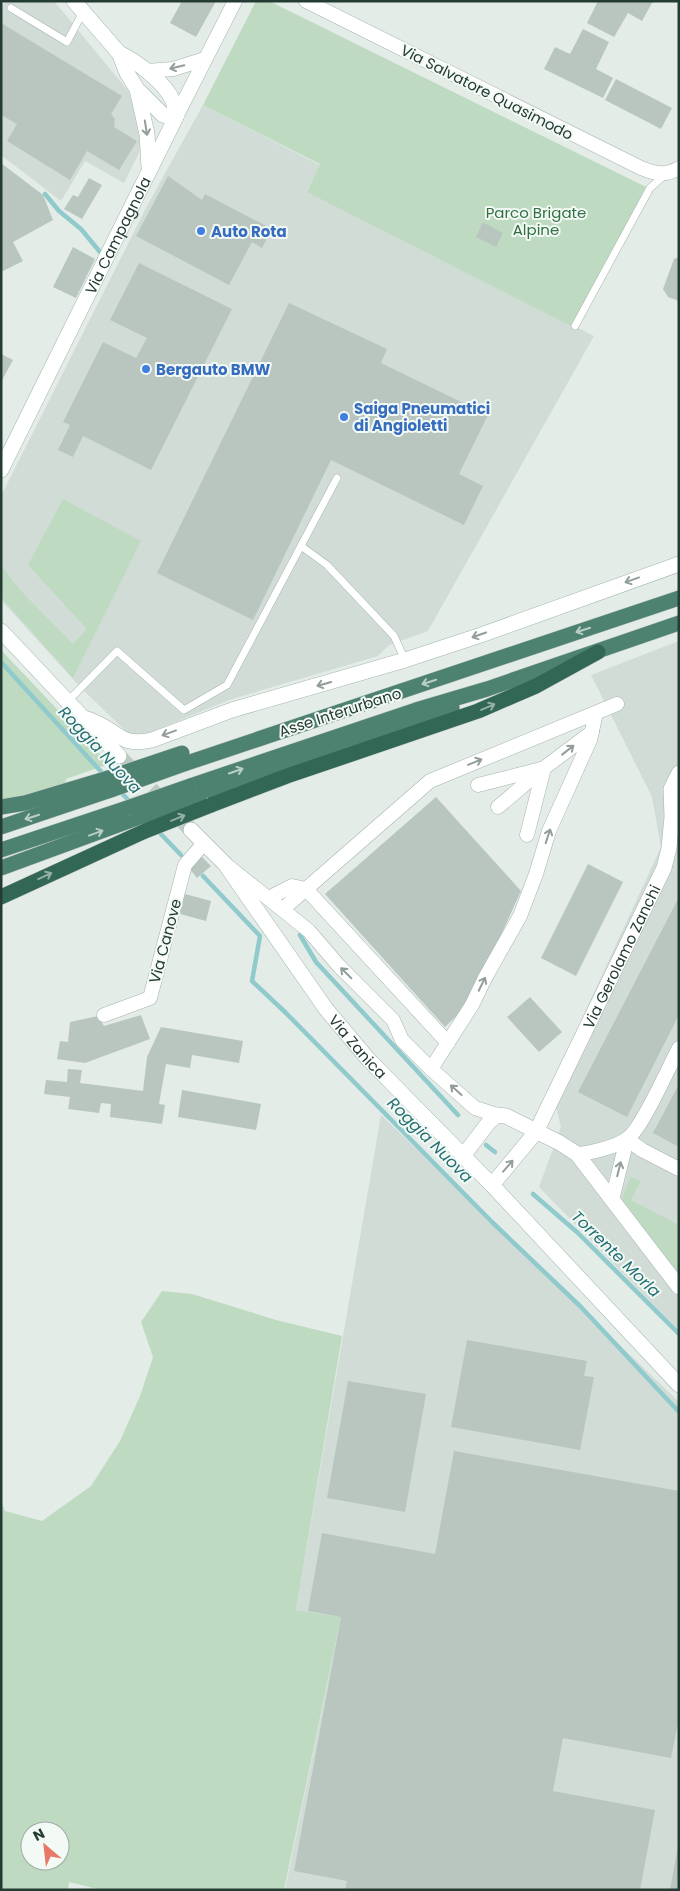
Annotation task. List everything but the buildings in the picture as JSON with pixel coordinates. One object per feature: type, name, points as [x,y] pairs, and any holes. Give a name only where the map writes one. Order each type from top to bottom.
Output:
[{"type":"highway","name":"Asse Interurbano","points":[[1,827],[107,785],[183,759],[244,744],[679,598]]},
{"type":"highway","points":[[1,897],[145,831],[200,796],[422,720],[454,707],[487,689],[679,623]]},
{"type":"highway","points":[[1,850],[132,813],[286,776],[478,711],[536,686],[598,652]]},
{"type":"highway","points":[[1,807],[107,785]]},
{"type":"highway","points":[[1,868],[132,813]]},
{"type":"main road","points":[[79,7],[119,53],[127,73],[138,89],[162,116],[176,117],[175,107],[170,95],[148,71],[134,60],[119,53]]},
{"type":"main road","points":[[138,89],[147,134],[150,168]]},
{"type":"main road","name":"Via Campagnola","points":[[1,470],[176,117]]},
{"type":"main road","points":[[80,717],[96,722],[124,740],[142,742],[232,710],[405,660],[481,635],[678,564]]},
{"type":"main road","points":[[1,631],[80,717],[119,756]]},
{"type":"main road","name":"Via Gerolamo Zanchi","points":[[492,1185],[536,1132],[664,868],[669,848],[671,789],[679,773]]},
{"type":"main road","name":"Via Zanica","points":[[191,830],[225,864],[340,1027],[492,1185],[679,1385]]},
{"type":"main road","points":[[463,1156],[489,1122],[497,1115],[506,1116],[560,1143],[577,1154],[679,1286]]},
{"type":"street","name":"Via Campagnola","points":[[176,117],[235,1]]},
{"type":"street","name":"Via Salvatore Quasimodo","points":[[306,1],[641,168],[655,174],[674,170]]},
{"type":"street","points":[[148,71],[173,69],[205,59]]},
{"type":"street","points":[[283,909],[430,781],[617,704]]},
{"type":"street","points":[[431,1069],[458,1027],[520,916],[536,874],[549,831],[590,740],[596,713]]},
{"type":"street","points":[[498,808],[544,768],[592,732]]},
{"type":"street","points":[[478,785],[544,768]]},
{"type":"street","points":[[527,835],[544,768]]},
{"type":"street","name":"Via Canove","points":[[104,1015],[150,998],[189,860],[204,843]]},
{"type":"street","name":"Via Zanica","points":[[225,864],[309,931],[339,966],[393,1020],[402,1040],[431,1069],[476,1108],[497,1115]]},
{"type":"street","points":[[269,898],[292,886],[306,889],[448,1043]]},
{"type":"street","points":[[577,1154],[592,1153],[627,1139],[638,1128],[679,1048]]},
{"type":"street","points":[[627,1139],[642,1150],[679,1169]]},
{"type":"street","points":[[612,1200],[627,1139]]},
{"type":"lane","points":[[11,8],[68,42],[79,7]]},
{"type":"lane","points":[[575,326],[650,188],[674,170]]},
{"type":"lane","points":[[67,702],[117,651],[184,710],[227,685],[337,478]]},
{"type":"lane","points":[[301,546],[327,565],[394,636],[405,660]]},
{"type":"shaded area","points":[[6,1],[54,1],[129,92],[141,149],[124,183],[85,161],[61,201],[1,155],[1,7]]},
{"type":"shaded area","points":[[203,105],[320,165],[307,191],[594,336],[428,631],[389,645],[378,656],[229,700],[134,739],[81,688],[1,600],[1,496],[148,204]]},
{"type":"shaded area","points":[[679,641],[679,1331],[539,1187],[561,1127],[551,1086],[661,847],[652,797],[591,675]]},
{"type":"shaded area","points":[[381,1115],[679,1402],[679,1890],[285,1890],[341,1617],[296,1610]]},
{"type":"green space","name":"Parco Brigate Alpine","points":[[256,1],[269,1],[646,187],[573,327],[307,192],[320,164],[203,105]]},
{"type":"green space","points":[[63,499],[141,541],[73,678],[1,597],[1,566],[20,590],[73,644],[87,629],[28,565]]},
{"type":"green space","points":[[1,650],[109,764],[66,779],[65,785],[1,801]]},
{"type":"green space","points":[[631,1177],[641,1181],[631,1200],[679,1225],[679,1272],[672,1267],[622,1202],[624,1192]]},
{"type":"green space","points":[[162,1291],[192,1294],[276,1320],[342,1336],[296,1610],[341,1617],[284,1890],[101,1890],[69,1882],[68,1890],[3,1890],[1,1888],[1,1502],[5,1511],[42,1521],[91,1486],[120,1441],[140,1396],[153,1357],[141,1322]]},
{"type":"waterway","points":[[45,194],[59,211],[81,229],[100,252]]},
{"type":"waterway","name":"Roggia Nuova","points":[[1,662],[105,776]]},
{"type":"waterway","name":"Roggia Nuova","points":[[119,790],[131,803]]},
{"type":"waterway","name":"Roggia Nuova","points":[[157,830],[181,855]]},
{"type":"waterway","name":"Roggia Nuova","points":[[203,876],[260,936],[252,981],[286,1013],[492,1222],[581,1307],[679,1412]]},
{"type":"waterway","points":[[300,935],[316,962],[458,1115]]},
{"type":"waterway","name":"Torrente Morla","points":[[486,1145],[495,1152]]},
{"type":"waterway","name":"Torrente Morla","points":[[533,1194],[578,1233],[679,1334]]},
{"type":"tunnel","points":[[119,756],[191,830]]},
{"type":"place","name":"Auto Rota","points":[[201,231]]},
{"type":"place","name":"Bergauto BMW","points":[[146,369]]},
{"type":"place","name":"Saiga Pneumatici di Angioletti","points":[[344,417]]}]
